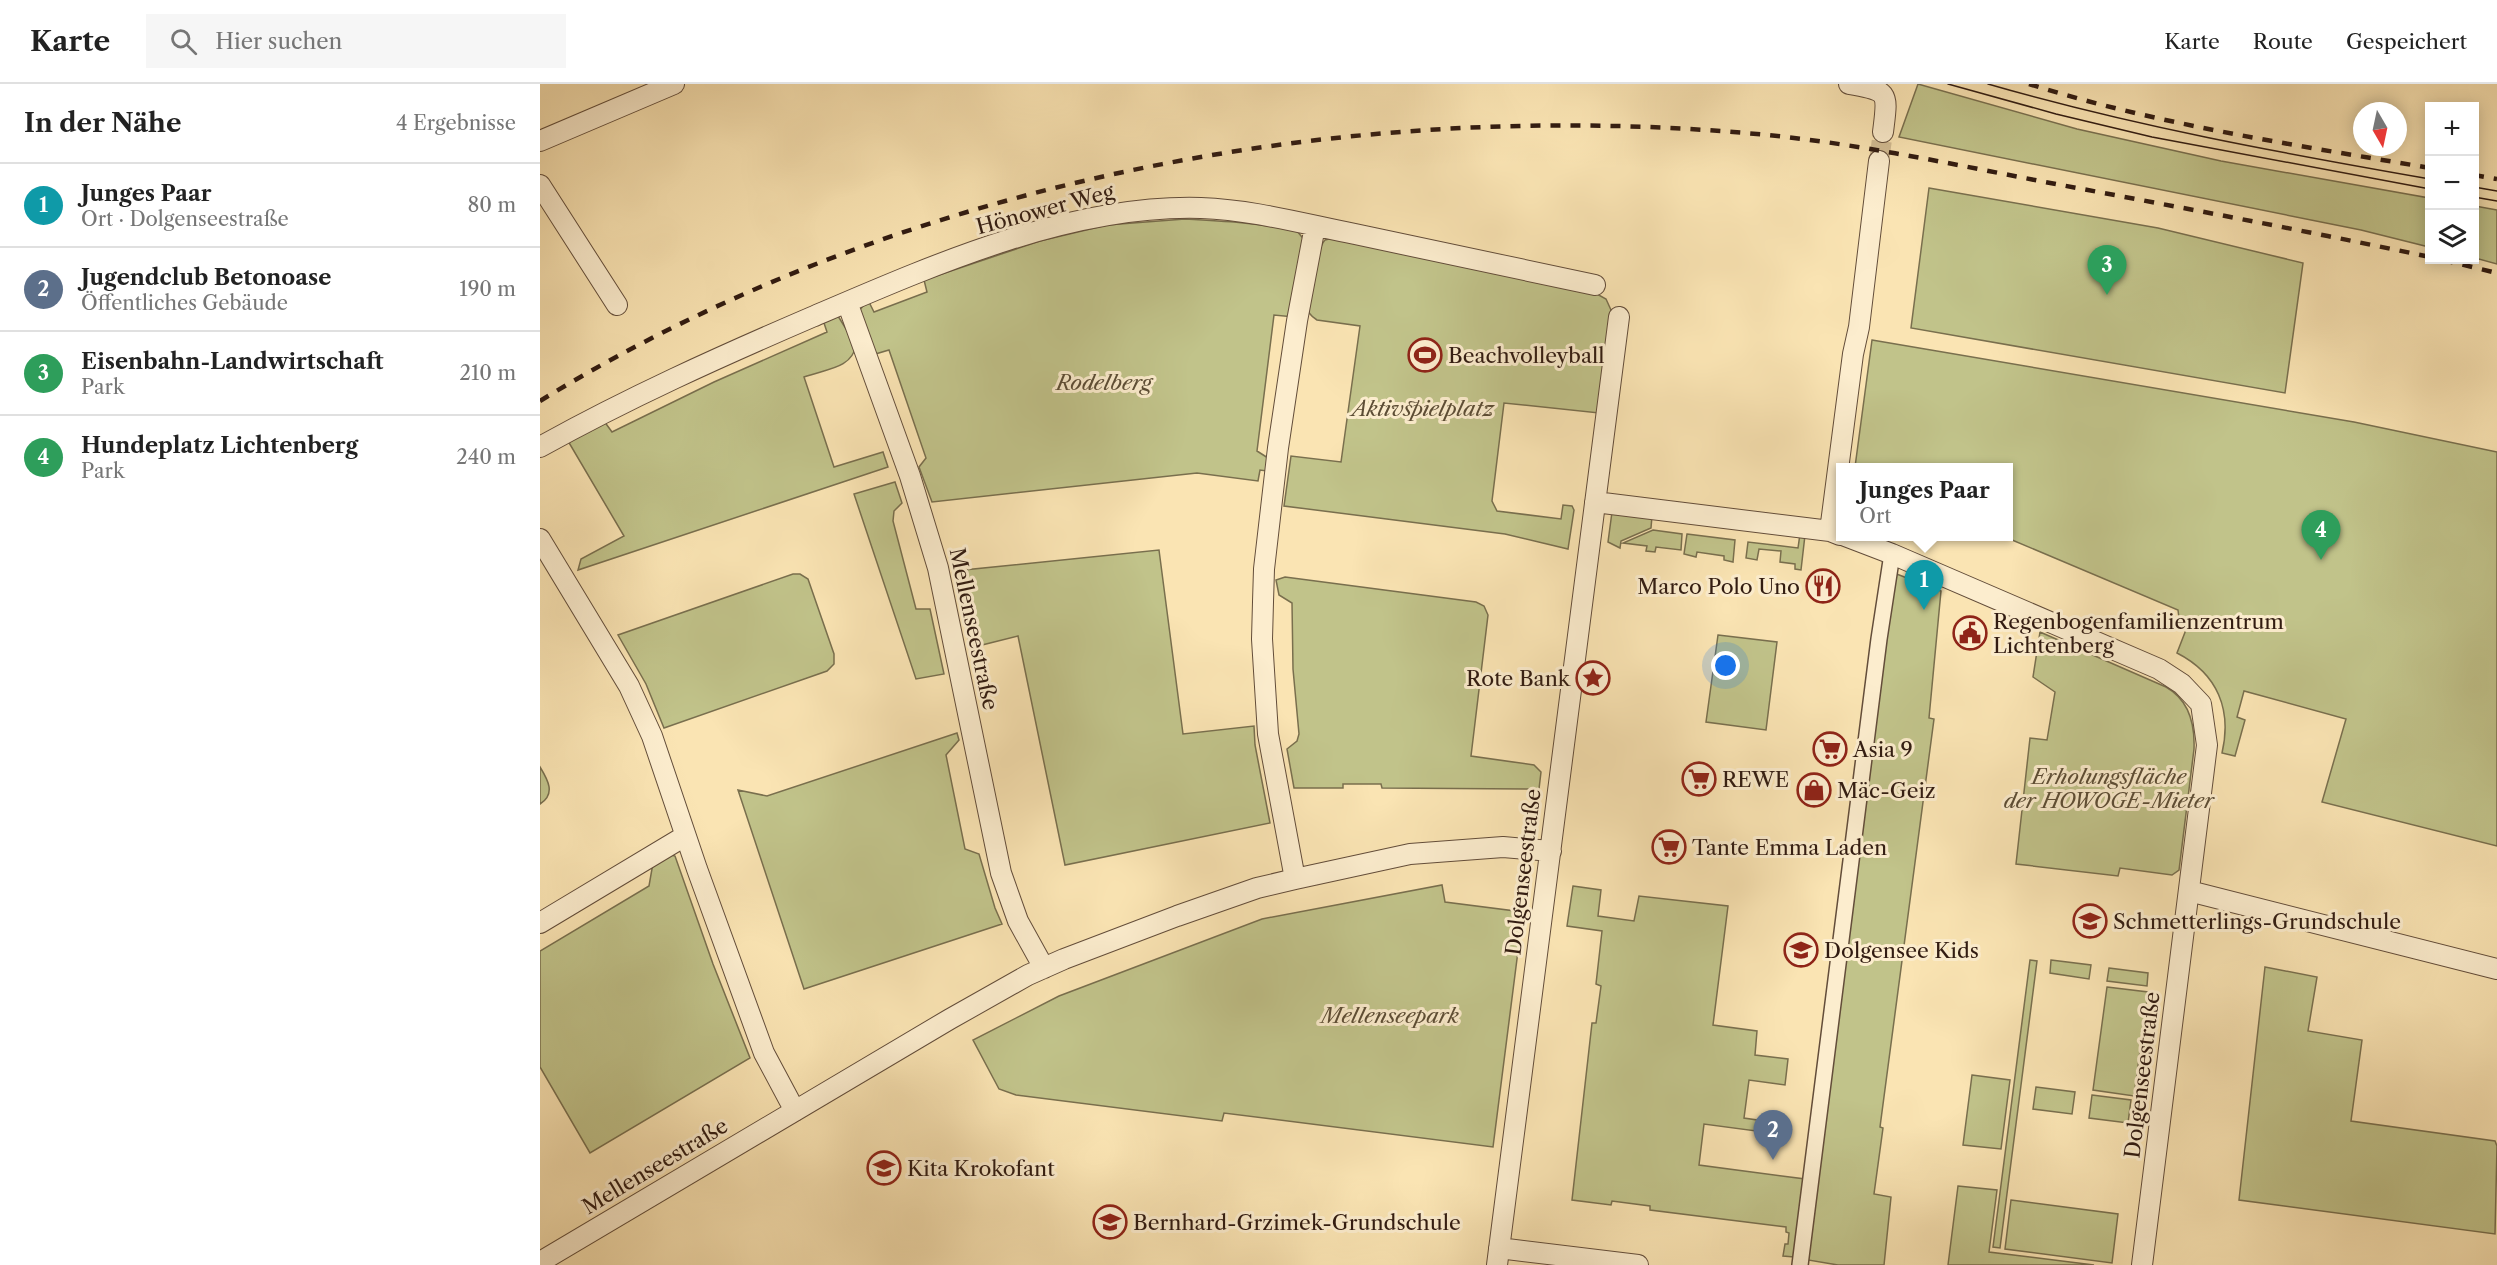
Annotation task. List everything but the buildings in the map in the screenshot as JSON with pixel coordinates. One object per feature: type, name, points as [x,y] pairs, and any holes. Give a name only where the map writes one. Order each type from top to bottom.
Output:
[{"type":"street","points":[[540,141],[674,84]]},
{"type":"street","points":[[1849,84],[1880,91],[1884,95],[1887,102],[1882,132]]},
{"type":"street","points":[[1843,463],[1851,365],[1859,327],[1879,161]]},
{"type":"street","points":[[540,185],[617,304]]},
{"type":"street","name":"Hönower Weg","points":[[540,447],[597,415],[712,361],[847,302],[968,255],[1039,232],[1116,213],[1156,208],[1202,208],[1253,212],[1596,285]]},
{"type":"street","points":[[1295,879],[1268,734],[1262,639],[1264,569],[1278,448],[1297,321],[1316,226]]},
{"type":"street","name":"Mellenseestraße","points":[[847,302],[898,440],[938,568],[1001,873],[1018,921],[1044,969]]},
{"type":"street","name":"Dolgenseestraße","points":[[1619,317],[1498,1256],[1638,1265]]},
{"type":"street","name":"Dolgenseestraße","points":[[1595,502],[1836,534]]},
{"type":"street","points":[[540,539],[629,686],[652,736],[685,836],[766,1060],[795,1111]]},
{"type":"street","name":"Dolgenseestraße","points":[[1857,541],[2159,669],[2182,684],[2200,704],[2207,745],[2142,1265]]},
{"type":"street","points":[[1800,1265],[1882,617],[1892,554]]},
{"type":"street","points":[[540,923],[685,836]]},
{"type":"street","name":"Mellenseestraße","points":[[540,1262],[956,1016],[1044,969],[1177,916],[1257,888],[1295,879],[1410,855],[1503,847],[1551,851]]},
{"type":"street","points":[[2189,891],[2497,969]]},
{"type":"green space","points":[[1918,84],[2077,129],[2221,161],[2425,197],[2425,246],[2361,230],[1899,137]]},
{"type":"green space","points":[[1929,188],[2158,228],[2303,263],[2285,393],[1911,328]]},
{"type":"green space","points":[[2479,207],[2497,210],[2497,264],[2479,259]]},
{"type":"green space","name":"Rodelberg","points":[[1185,219],[1283,228],[1297,231],[1306,242],[1294,317],[1274,315],[1257,451],[1268,458],[1267,471],[1260,470],[1258,481],[1197,473],[932,502],[919,467],[926,458],[889,350],[872,355],[858,312],[868,300],[874,312],[927,292],[924,280],[1040,241],[1107,225]]},
{"type":"green space","name":"Aktivspielplatz","points":[[1333,238],[1588,289],[1606,299],[1611,310],[1599,413],[1504,403],[1492,501],[1497,511],[1561,519],[1563,505],[1572,506],[1574,510],[1568,549],[1505,534],[1284,506],[1291,456],[1341,462],[1360,326],[1317,320],[1310,314],[1307,305],[1311,281],[1322,244],[1325,240]]},
{"type":"green space","points":[[838,316],[856,345],[853,353],[843,364],[804,377],[834,467],[883,452],[888,467],[578,570],[581,559],[624,536],[568,441],[604,421],[612,432],[714,382],[827,332],[823,320]]},
{"type":"green space","points":[[1872,340],[2354,422],[2497,452],[2497,846],[2322,802],[2346,719],[2244,691],[2237,717],[2245,720],[2235,756],[2222,753],[2225,722],[2219,695],[2203,671],[2177,653],[2189,622],[2179,618],[2178,610],[2013,540],[2013,463],[1856,463]]},
{"type":"green space","points":[[895,482],[902,503],[894,511],[893,521],[916,609],[930,609],[944,674],[916,679],[854,494]]},
{"type":"green space","points":[[1612,512],[1652,516],[1651,528],[1621,541],[1620,548],[1608,542]]},
{"type":"green space","points":[[1653,530],[1682,534],[1681,550],[1656,547],[1655,552],[1646,551],[1647,546],[1623,543]]},
{"type":"green space","points":[[1687,534],[1735,540],[1733,562],[1724,560],[1724,556],[1697,552],[1696,557],[1684,554]]},
{"type":"green space","points":[[1800,534],[1805,535],[1801,570],[1795,569],[1795,564],[1780,562],[1781,551],[1759,549],[1757,560],[1746,558],[1748,542],[1798,548]]},
{"type":"green space","points":[[1159,550],[1183,734],[1254,726],[1255,745],[1270,823],[1065,865],[1018,636],[970,648],[954,571]]},
{"type":"green space","points":[[1894,573],[1941,591],[1929,718],[1934,719],[1880,1127],[1883,1128],[1874,1194],[1891,1197],[1884,1265],[1838,1265],[1808,1260]]},
{"type":"green space","points":[[793,574],[800,574],[808,579],[834,654],[834,664],[827,671],[664,728],[646,684],[618,635]]},
{"type":"green space","points":[[1285,577],[1476,602],[1484,606],[1488,615],[1471,756],[1534,765],[1541,772],[1539,789],[1382,788],[1381,784],[1343,784],[1343,788],[1294,788],[1287,749],[1297,741],[1299,734],[1293,669],[1292,603],[1279,595],[1276,580]]},
{"type":"green space","name":"Erholungsfläche der HOWOGE-Mieter","points":[[2040,632],[2166,687],[2174,692],[2185,706],[2192,722],[2194,749],[2179,870],[2172,875],[2120,868],[2118,876],[2016,864],[2030,738],[2047,740],[2055,692],[2033,677]]},
{"type":"green space","points":[[1718,635],[1777,642],[1766,730],[1706,722]]},
{"type":"green space","points":[[957,733],[959,740],[946,755],[965,849],[979,854],[1002,924],[804,989],[738,790],[767,796]]},
{"type":"green space","points":[[540,767],[548,782],[549,791],[548,796],[540,804]]},
{"type":"green space","points":[[668,854],[675,856],[713,964],[750,1058],[590,1153],[540,1067],[540,951],[649,886],[653,863]]},
{"type":"green space","name":"Mellenseepark","points":[[1442,885],[1445,902],[1523,912],[1493,1147],[1224,1113],[1222,1121],[1016,1095],[999,1089],[973,1040],[1059,996],[1262,919]]},
{"type":"green space","points":[[1573,886],[1601,890],[1598,916],[1634,921],[1639,896],[1728,906],[1713,1025],[1757,1031],[1755,1055],[1788,1059],[1785,1085],[1749,1080],[1744,1118],[1757,1120],[1756,1131],[1704,1124],[1699,1165],[1805,1179],[1794,1257],[1783,1256],[1785,1244],[1788,1244],[1789,1233],[1786,1232],[1786,1227],[1650,1210],[1650,1206],[1612,1201],[1611,1205],[1572,1200],[1592,1023],[1596,1023],[1601,986],[1596,984],[1602,931],[1567,926]]},
{"type":"green space","points":[[2030,960],[2037,961],[2000,1248],[1993,1247]]},
{"type":"green space","points":[[2051,960],[2091,965],[2089,979],[2050,973]]},
{"type":"green space","points":[[2265,967],[2317,977],[2308,1031],[2362,1040],[2351,1121],[2495,1141],[2497,1146],[2495,1234],[2239,1200]]},
{"type":"green space","points":[[2109,968],[2148,973],[2147,986],[2107,981]]},
{"type":"green space","points":[[2107,987],[2148,992],[2134,1096],[2093,1090]]},
{"type":"green space","points":[[1972,1075],[2010,1080],[2001,1149],[1963,1145]]},
{"type":"green space","points":[[2036,1087],[2075,1092],[2072,1114],[2033,1109]]},
{"type":"green space","points":[[2092,1095],[2131,1100],[2128,1123],[2089,1118]]},
{"type":"green space","points":[[1958,1186],[1997,1190],[1989,1252],[2094,1265],[1948,1265]]},
{"type":"green space","points":[[2011,1200],[2118,1214],[2112,1263],[2005,1249]]},
{"type":"tunnel","points":[[1879,161],[1883,132]]},
{"type":"tram line","points":[[1948,84],[2056,114],[2152,137],[2425,188]]},
{"type":"tram line","points":[[1988,84],[2152,126],[2425,178]]},
{"type":"tram line","points":[[2479,188],[2497,191]]},
{"type":"tram line","points":[[2479,198],[2497,201]]},
{"type":"railway","points":[[2029,84],[2177,123],[2425,167]]},
{"type":"railway","points":[[540,401],[676,326],[820,263],[968,212],[1121,173],[1277,145],[1433,130],[1590,126],[1745,133],[1821,141],[1933,160],[2425,256]]},
{"type":"railway","points":[[2479,176],[2497,179]]},
{"type":"railway","points":[[2460,264],[2497,273]]},
{"type":"place","name":"Eisenbahn-Landwirtschaft","points":[[2107,295]]},
{"type":"place","name":"Beachvolleyball","points":[[1425,355]]},
{"type":"place","name":"Hundeplatz Lichtenberg","points":[[2321,560]]},
{"type":"place","name":"Marco Polo Uno","points":[[1823,586]]},
{"type":"place","name":"Junges Paar","points":[[1924,610]]},
{"type":"place","name":"Regenbogenfamilienzentrum Lichtenberg","points":[[1970,633]]},
{"type":"place","name":"Rote Bank","points":[[1593,678]]},
{"type":"place","name":"Asia 9","points":[[1830,749]]},
{"type":"place","name":"REWE","points":[[1699,779]]},
{"type":"place","name":"Mäc-Geiz","points":[[1814,790]]},
{"type":"place","name":"Tante Emma Laden","points":[[1669,847]]},
{"type":"place","name":"Schmetterlings-Grundschule","points":[[2090,921]]},
{"type":"place","name":"Dolgensee Kids","points":[[1801,950]]},
{"type":"place","name":"Jugendclub Betonoase","points":[[1773,1160]]},
{"type":"place","name":"Kita Krokofant","points":[[884,1168]]},
{"type":"place","name":"Bernhard-Grzimek-Grundschule","points":[[1110,1222]]}]
